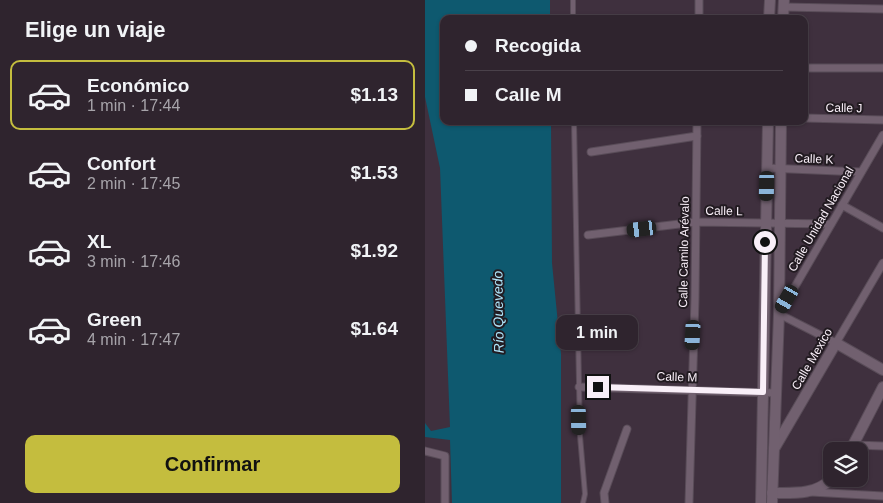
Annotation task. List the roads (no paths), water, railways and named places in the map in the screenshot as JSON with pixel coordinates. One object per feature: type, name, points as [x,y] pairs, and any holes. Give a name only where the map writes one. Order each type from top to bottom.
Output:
[{"type":"main road","points":[[769,15],[770,0]]},
{"type":"main road","points":[[761,503],[768,125]]},
{"type":"main road","points":[[781,125],[779,314],[772,498],[807,492],[823,485]]},
{"type":"main road","points":[[836,343],[883,370]]},
{"type":"main road","name":"Calle Mexico","points":[[762,466],[773,451],[836,343]]},
{"type":"main road","points":[[855,442],[883,387]]},
{"type":"street","points":[[699,0],[699,15]]},
{"type":"street","points":[[783,4],[883,9]]},
{"type":"street","points":[[808,68],[883,68]]},
{"type":"street","name":"Calle J","points":[[808,118],[883,120]]},
{"type":"street","name":"Calle Camilo Arévalo","points":[[689,503],[697,125]]},
{"type":"street","name":"Calle Unidad Nacional","points":[[779,314],[883,135]]},
{"type":"street","points":[[591,152],[697,136]]},
{"type":"street","name":"Calle K","points":[[767,168],[861,172]]},
{"type":"street","points":[[842,205],[883,228]]},
{"type":"street","name":"Calle L","points":[[588,235],[695,222],[831,224]]},
{"type":"street","name":"Calle Mexico","points":[[836,343],[883,263]]},
{"type":"street","points":[[779,314],[836,343]]},
{"type":"street","name":"Calle M","points":[[579,387],[775,393]]},
{"type":"street","points":[[605,503],[604,493],[627,429]]},
{"type":"street","points":[[868,447],[883,446]]},
{"type":"street","points":[[425,451],[445,456],[445,503]]},
{"type":"street","points":[[807,492],[883,496]]},
{"type":"lane","points":[[573,0],[573,15]]},
{"type":"lane","points":[[574,125],[580,436],[585,494],[583,503]]},
{"type":"water","name":"Río Quevedo","points":[[425,0],[550,0],[550,15],[440,15],[440,125],[551,125],[552,263],[561,354],[561,503],[452,503],[450,440],[425,437],[425,423],[431,431],[450,427],[440,168],[425,97]]}]
